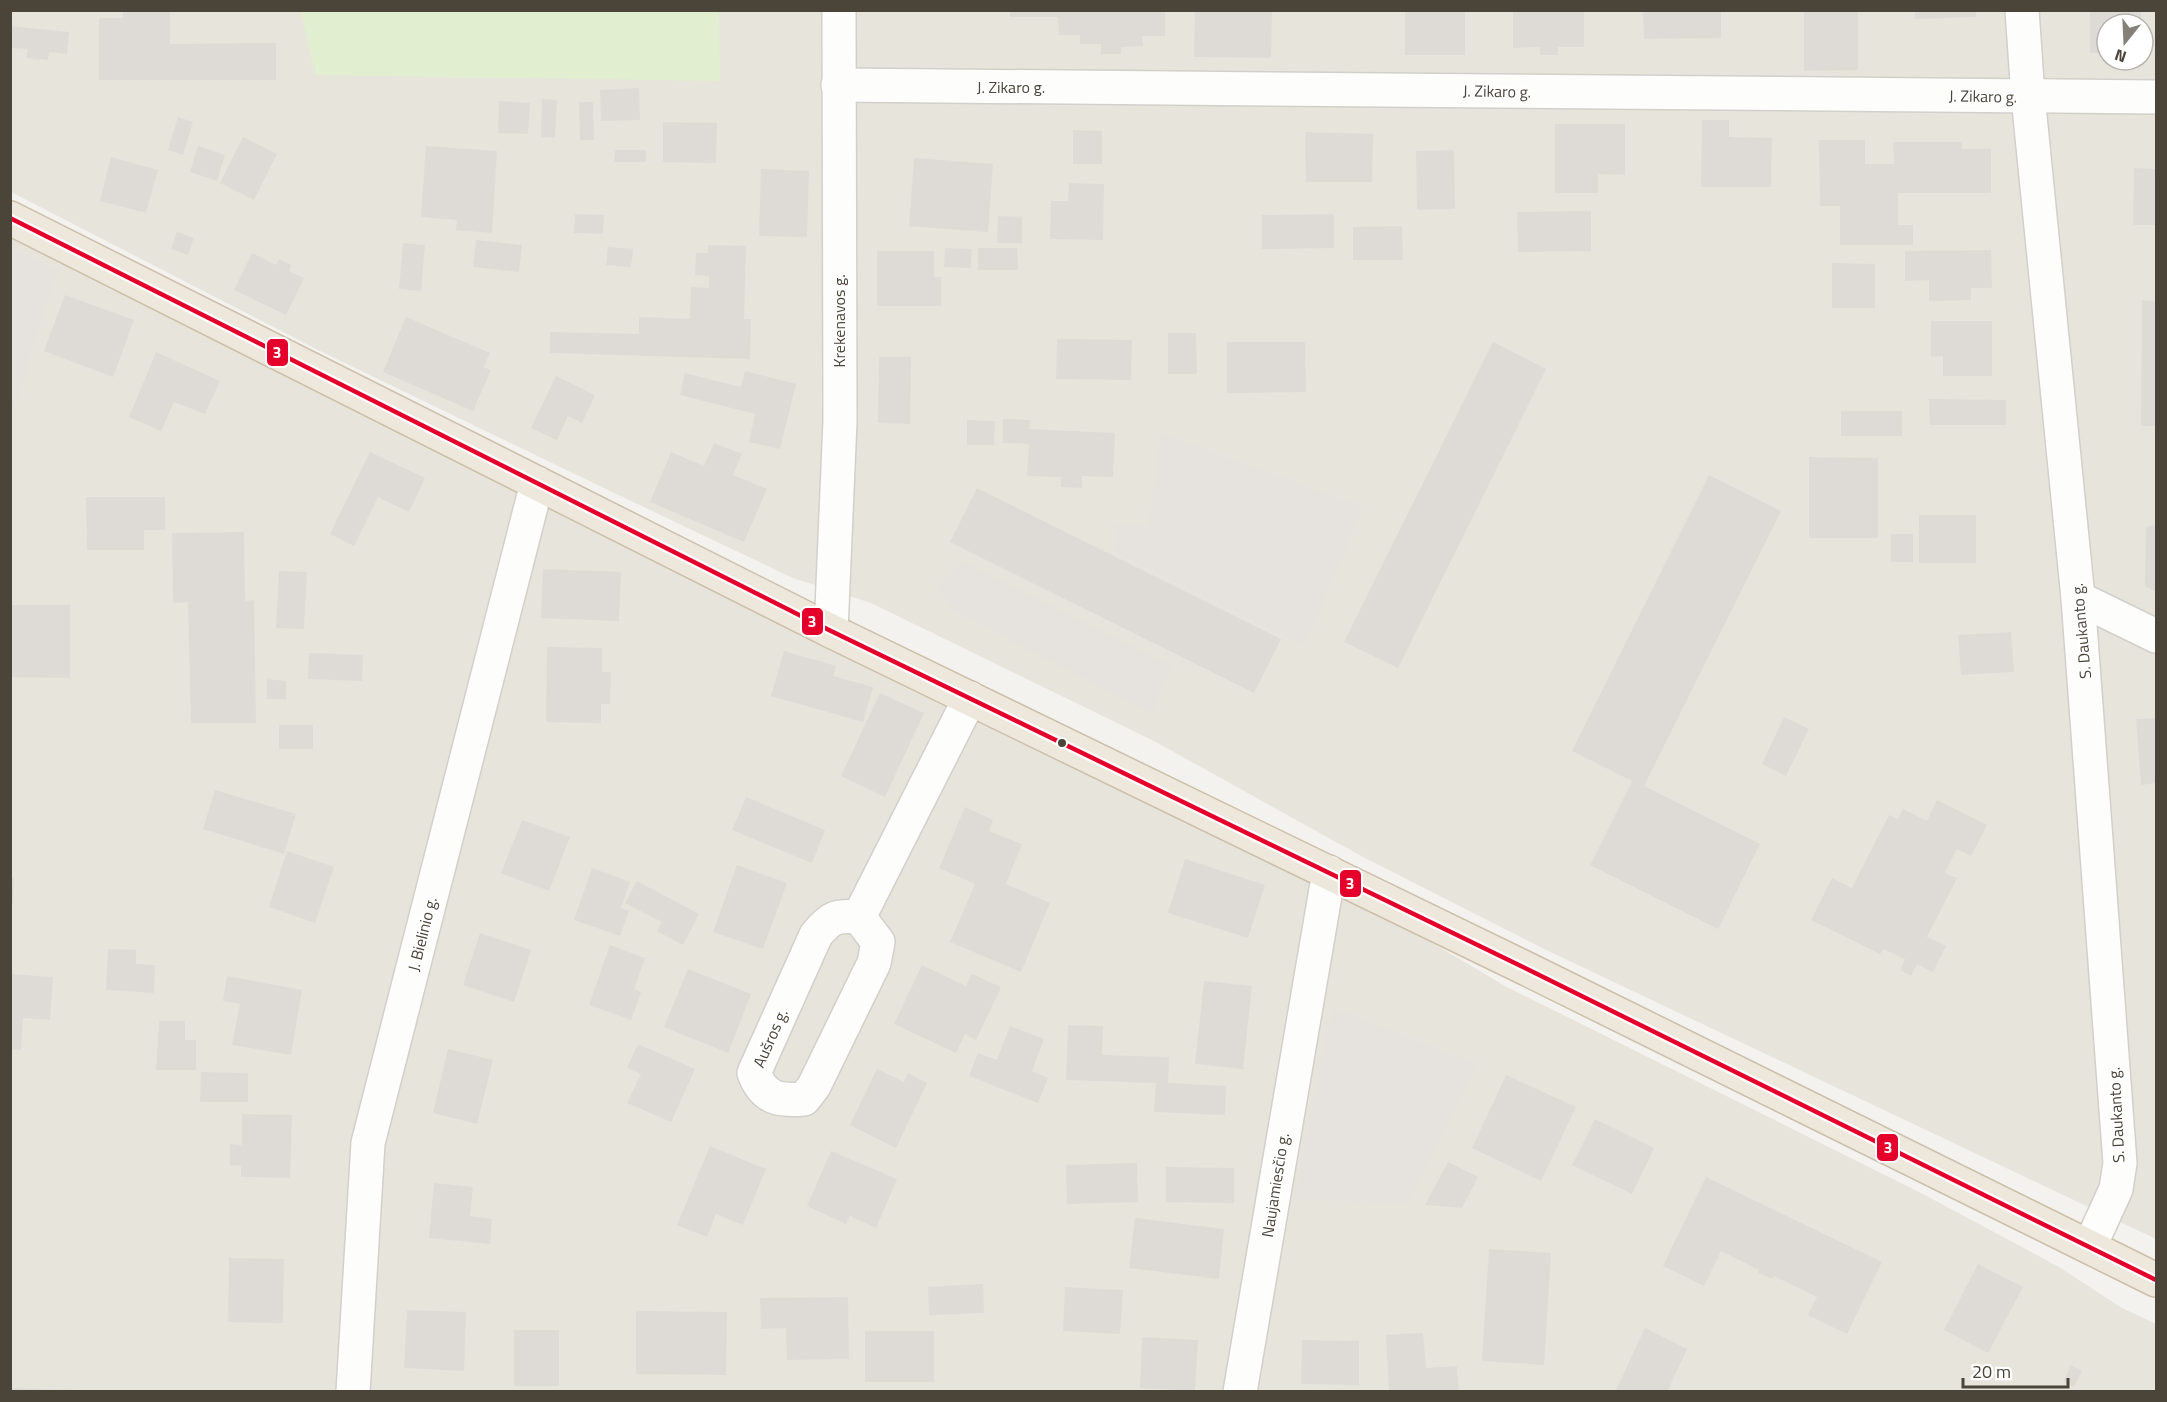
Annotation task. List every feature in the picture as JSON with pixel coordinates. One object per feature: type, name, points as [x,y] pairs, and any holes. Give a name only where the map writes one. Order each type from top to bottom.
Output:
[{"type":"highway","points":[[10,218],[831,631],[1329,872],[2157,1280]]},
{"type":"street","name":"Krekenavos g.","points":[[831,631],[840,421],[839,10]]},
{"type":"street","name":"S. Daukanto g.","points":[[2022,10],[2028,96],[2079,598],[2120,1163],[2116,1189],[2090,1246]]},
{"type":"street","name":"J. Zikaro g.","points":[[838,85],[2157,97]]},
{"type":"street","name":"J. Bielinio g.","points":[[353,1392],[368,1143],[537,483]]},
{"type":"street","points":[[2079,598],[2157,636]]},
{"type":"street","points":[[859,917],[970,698]]},
{"type":"street","name":"Naujamiesčio g.","points":[[1240,1392],[1305,1000],[1329,872]]},
{"type":"street","name":"Aušros g.","points":[[839,915],[859,917],[878,942],[874,963],[814,1086],[804,1099],[773,1097],[760,1087],[754,1073],[816,935],[826,923],[839,915]]},
{"type":"shaded area","points":[[10,11],[2156,11],[2156,1239],[1542,948],[1363,857],[1154,741],[871,603],[793,578],[320,351],[11,192]]},
{"type":"shaded area","points":[[11,237],[279,373],[1395,921],[1507,987],[1923,1194],[2059,1267],[2122,1308],[2156,1324],[2156,1392],[11,1392]]},
{"type":"shaded area","points":[[11,248],[57,269],[11,419]]},
{"type":"shaded area","points":[[1160,433],[1363,507],[1305,646],[1114,552],[1115,523],[1149,527]]},
{"type":"shaded area","points":[[962,561],[1172,666],[1152,713],[954,612],[936,587]]},
{"type":"shaded area","points":[[1332,1008],[1477,1064],[1407,1203],[1294,1199]]},
{"type":"green space","points":[[301,11],[719,11],[720,81],[315,75]]},
{"type":"building","points":[[123,10],[170,10],[170,44],[276,43],[276,80],[99,80],[99,18],[123,18]]},
{"type":"building","points":[[1010,10],[1165,10],[1165,36],[1142,36],[1143,46],[1121,47],[1121,54],[1101,54],[1101,44],[1080,44],[1080,35],[1059,35],[1058,17],[1010,17]]},
{"type":"building","points":[[1195,10],[1272,10],[1271,58],[1194,57]]},
{"type":"building","points":[[1405,10],[1465,10],[1465,55],[1405,55]]},
{"type":"building","points":[[1513,10],[1584,10],[1584,47],[1558,47],[1558,55],[1540,55],[1540,47],[1513,48]]},
{"type":"building","points":[[1643,10],[1721,10],[1721,38],[1644,39]]},
{"type":"building","points":[[1804,10],[1858,10],[1858,70],[1804,71]]},
{"type":"building","points":[[1915,10],[1976,10],[1976,17],[1915,19]]},
{"type":"building","points":[[2090,10],[2141,10],[2141,12],[2095,12],[2095,53],[2090,53]]},
{"type":"building","points":[[10,26],[69,32],[67,54],[49,52],[48,60],[26,58],[28,49],[10,48]]},
{"type":"building","points":[[639,88],[640,120],[601,121],[600,90]]},
{"type":"building","points":[[542,99],[557,100],[555,138],[541,137]]},
{"type":"building","points":[[499,101],[530,103],[528,134],[498,133]]},
{"type":"building","points":[[579,102],[593,102],[594,140],[580,140]]},
{"type":"building","points":[[178,117],[193,122],[183,155],[168,150]]},
{"type":"building","points":[[1702,120],[1729,120],[1729,137],[1772,138],[1771,187],[1701,187]]},
{"type":"building","points":[[663,122],[717,123],[716,163],[663,162]]},
{"type":"building","points":[[1555,124],[1625,124],[1625,175],[1598,174],[1598,193],[1555,193]]},
{"type":"building","points":[[1073,130],[1102,131],[1102,164],[1073,164]]},
{"type":"building","points":[[1305,132],[1373,134],[1372,182],[1306,182]]},
{"type":"building","points":[[243,137],[277,154],[254,200],[220,183]]},
{"type":"building","points":[[1819,140],[1865,140],[1865,164],[1894,164],[1893,142],[1962,142],[1962,149],[1991,149],[1991,193],[1898,193],[1898,225],[1913,225],[1913,245],[1840,245],[1840,206],[1820,206]]},
{"type":"building","points":[[198,146],[225,155],[217,181],[190,172]]},
{"type":"building","points":[[426,146],[497,151],[492,233],[456,230],[457,220],[421,217]]},
{"type":"building","points":[[615,150],[646,150],[646,162],[614,162]]},
{"type":"building","points":[[1454,150],[1455,209],[1417,210],[1416,151]]},
{"type":"building","points":[[111,157],[158,170],[146,213],[100,201]]},
{"type":"building","points":[[914,158],[993,164],[988,232],[909,226]]},
{"type":"building","points":[[2134,168],[2156,169],[2156,225],[2133,225]]},
{"type":"building","points":[[761,169],[809,171],[807,237],[759,236]]},
{"type":"building","points":[[1069,183],[1104,184],[1103,240],[1050,239],[1051,201],[1068,201]]},
{"type":"building","points":[[1591,211],[1591,251],[1518,252],[1517,212]]},
{"type":"building","points":[[575,214],[604,215],[603,234],[574,233]]},
{"type":"building","points":[[1334,214],[1334,248],[1262,249],[1262,215]]},
{"type":"building","points":[[998,216],[1022,217],[1022,243],[997,243]]},
{"type":"building","points":[[1402,226],[1403,260],[1353,260],[1353,227]]},
{"type":"building","points":[[177,232],[194,238],[188,255],[171,249]]},
{"type":"building","points":[[476,240],[522,245],[519,272],[473,267]]},
{"type":"building","points":[[403,243],[425,245],[421,291],[399,289]]},
{"type":"building","points":[[708,245],[746,246],[744,319],[751,319],[750,359],[550,353],[550,332],[639,334],[639,317],[690,319],[691,287],[709,288],[709,276],[695,275],[696,253],[708,253]]},
{"type":"building","points":[[608,247],[633,249],[631,267],[606,265]]},
{"type":"building","points":[[945,248],[972,249],[971,268],[944,267]]},
{"type":"building","points":[[978,248],[1017,248],[1018,270],[978,270]]},
{"type":"building","points":[[1991,250],[1992,288],[1971,288],[1971,300],[1929,301],[1929,280],[1905,281],[1905,251]]},
{"type":"building","points":[[877,251],[934,251],[934,277],[941,277],[941,306],[877,306]]},
{"type":"building","points":[[252,253],[276,265],[279,259],[291,265],[289,271],[304,278],[286,315],[234,290]]},
{"type":"building","points":[[1832,263],[1875,264],[1875,308],[1832,308]]},
{"type":"building","points":[[65,295],[134,320],[113,377],[44,351]]},
{"type":"building","points":[[2142,300],[2156,301],[2156,426],[2141,426]]},
{"type":"building","points":[[406,317],[490,353],[483,367],[491,370],[473,411],[383,372]]},
{"type":"building","points":[[1931,321],[1992,321],[1992,376],[1943,376],[1943,356],[1931,357]]},
{"type":"building","points":[[1168,333],[1196,333],[1197,374],[1168,374]]},
{"type":"building","points":[[1057,339],[1132,340],[1131,380],[1056,379]]},
{"type":"building","points":[[1227,342],[1305,342],[1306,392],[1227,393]]},
{"type":"building","points":[[1493,342],[1546,369],[1398,668],[1344,642]]},
{"type":"building","points":[[156,352],[220,381],[205,414],[174,402],[161,431],[129,417]]},
{"type":"building","points":[[879,357],[911,357],[910,424],[878,423]]},
{"type":"building","points":[[745,371],[796,384],[780,449],[749,442],[755,414],[680,395],[685,373],[741,387]]},
{"type":"building","points":[[556,376],[595,395],[582,423],[568,416],[557,440],[531,428]]},
{"type":"building","points":[[1929,399],[2006,400],[2006,425],[1930,425]]},
{"type":"building","points":[[1841,411],[1902,411],[1902,436],[1841,436]]},
{"type":"building","points":[[1003,419],[1030,420],[1029,429],[1115,433],[1113,477],[1082,476],[1082,488],[1061,487],[1061,477],[1027,476],[1029,444],[1003,443]]},
{"type":"building","points":[[967,420],[995,421],[994,445],[967,445]]},
{"type":"building","points":[[714,443],[742,454],[733,475],[767,489],[744,542],[650,502],[671,452],[704,466]]},
{"type":"building","points":[[370,452],[425,478],[409,512],[378,497],[354,546],[330,534]]},
{"type":"building","points":[[1809,457],[1878,458],[1878,538],[1809,538]]},
{"type":"building","points":[[1709,475],[1781,511],[1644,786],[1760,844],[1718,929],[1590,865],[1632,781],[1572,751]]},
{"type":"building","points":[[977,488],[1281,639],[1254,693],[950,542]]},
{"type":"building","points":[[86,497],[165,497],[165,530],[144,530],[144,550],[87,550]]},
{"type":"building","points":[[1919,515],[1976,515],[1976,563],[1919,563]]},
{"type":"building","points":[[2156,525],[2156,592],[2145,586],[2146,527]]},
{"type":"building","points":[[244,532],[245,601],[254,600],[256,723],[191,723],[188,602],[173,603],[172,533]]},
{"type":"building","points":[[1891,534],[1913,534],[1913,562],[1891,562]]},
{"type":"building","points":[[543,569],[621,572],[619,621],[541,618]]},
{"type":"building","points":[[279,571],[307,572],[304,629],[276,628]]},
{"type":"building","points":[[10,605],[70,605],[70,678],[10,677]]},
{"type":"building","points":[[2011,632],[2014,672],[1961,675],[1958,635]]},
{"type":"building","points":[[547,647],[602,648],[602,672],[611,672],[610,704],[601,704],[601,723],[546,722]]},
{"type":"building","points":[[784,651],[836,666],[833,676],[873,687],[863,722],[771,696]]},
{"type":"building","points":[[309,653],[363,655],[362,681],[308,679]]},
{"type":"building","points":[[267,679],[286,681],[286,699],[267,699]]},
{"type":"building","points":[[880,693],[924,713],[885,797],[841,776]]},
{"type":"building","points":[[1784,717],[1809,729],[1786,776],[1762,764]]},
{"type":"building","points":[[2156,718],[2156,783],[2141,785],[2136,719]]},
{"type":"building","points":[[279,725],[313,725],[313,749],[279,749]]},
{"type":"building","points":[[215,790],[296,814],[284,854],[203,829]]},
{"type":"building","points":[[746,797],[825,830],[812,863],[732,830]]},
{"type":"building","points":[[1937,800],[1987,825],[1971,856],[1957,849],[1945,873],[1957,878],[1927,937],[1946,946],[1933,972],[1917,964],[1911,976],[1900,970],[1905,959],[1883,949],[1880,954],[1811,920],[1832,878],[1852,888],[1889,815],[1898,819],[1903,809],[1927,821]]},
{"type":"building","points":[[965,807],[993,820],[989,831],[1022,844],[1006,884],[1050,903],[1021,972],[950,942],[975,884],[939,868]]},
{"type":"building","points":[[522,820],[570,837],[549,891],[501,873]]},
{"type":"building","points":[[287,851],[334,867],[315,923],[269,907]]},
{"type":"building","points":[[1185,859],[1265,885],[1248,938],[1168,913]]},
{"type":"building","points":[[737,865],[787,883],[763,949],[713,932]]},
{"type":"building","points":[[592,868],[630,882],[621,908],[629,911],[620,936],[574,920]]},
{"type":"building","points":[[10,878],[14,878],[13,904],[10,904]]},
{"type":"building","points":[[637,881],[699,914],[683,945],[657,931],[662,922],[625,903]]},
{"type":"building","points":[[480,933],[531,950],[514,1002],[463,985]]},
{"type":"building","points":[[610,945],[645,958],[634,989],[641,992],[631,1020],[589,1005]]},
{"type":"building","points":[[108,949],[136,950],[136,964],[155,965],[154,993],[106,990]]},
{"type":"building","points":[[922,965],[966,986],[972,974],[1001,987],[976,1040],[965,1034],[956,1053],[894,1024]]},
{"type":"building","points":[[688,969],[751,994],[728,1053],[664,1027]]},
{"type":"building","points":[[10,974],[53,977],[50,1020],[23,1018],[21,1050],[10,1049]]},
{"type":"building","points":[[227,976],[302,990],[291,1055],[232,1045],[240,1004],[223,1001]]},
{"type":"building","points":[[1204,981],[1252,986],[1243,1069],[1195,1064]]},
{"type":"building","points":[[159,1021],[185,1021],[185,1040],[196,1040],[196,1070],[156,1070]]},
{"type":"building","points":[[1068,1025],[1103,1026],[1102,1055],[1169,1057],[1168,1083],[1226,1086],[1225,1115],[1154,1112],[1156,1083],[1066,1080]]},
{"type":"building","points":[[1010,1026],[1044,1039],[1032,1071],[1048,1078],[1038,1103],[969,1076],[978,1053],[997,1060]]},
{"type":"building","points":[[638,1044],[695,1069],[671,1122],[627,1103],[641,1074],[627,1068]]},
{"type":"building","points":[[448,1049],[493,1060],[477,1124],[433,1113]]},
{"type":"building","points":[[877,1069],[904,1082],[908,1073],[927,1083],[896,1148],[850,1125]]},
{"type":"building","points":[[201,1072],[248,1073],[248,1102],[200,1102]]},
{"type":"building","points":[[1506,1075],[1576,1107],[1541,1181],[1472,1148]]},
{"type":"building","points":[[242,1114],[292,1115],[290,1178],[241,1177],[241,1166],[230,1165],[230,1144],[242,1145]]},
{"type":"building","points":[[1595,1119],[1654,1148],[1632,1194],[1572,1165]]},
{"type":"building","points":[[710,1146],[766,1169],[743,1225],[716,1214],[707,1237],[677,1225]]},
{"type":"building","points":[[831,1151],[897,1179],[876,1228],[850,1216],[846,1224],[807,1206]]},
{"type":"building","points":[[1448,1162],[1478,1177],[1462,1208],[1425,1205]]},
{"type":"building","points":[[1137,1163],[1138,1202],[1067,1204],[1066,1165]]},
{"type":"building","points":[[1166,1167],[1234,1168],[1234,1203],[1166,1202]]},
{"type":"building","points":[[1706,1177],[1882,1262],[1847,1334],[1808,1315],[1817,1297],[1774,1276],[1773,1279],[1758,1273],[1759,1270],[1721,1251],[1704,1286],[1663,1266]]},
{"type":"building","points":[[434,1183],[473,1187],[470,1216],[492,1219],[490,1244],[429,1238]]},
{"type":"building","points":[[1135,1218],[1224,1229],[1219,1279],[1129,1268]]},
{"type":"building","points":[[1489,1249],[1551,1253],[1544,1365],[1482,1361]]},
{"type":"building","points":[[229,1258],[284,1259],[283,1323],[228,1322]]},
{"type":"building","points":[[1978,1264],[2023,1287],[1988,1353],[1944,1330]]},
{"type":"building","points":[[983,1284],[984,1313],[929,1315],[928,1287]]},
{"type":"building","points":[[1065,1287],[1123,1290],[1120,1334],[1063,1331]]},
{"type":"building","points":[[848,1297],[849,1359],[787,1360],[786,1328],[761,1329],[760,1298]]},
{"type":"building","points":[[407,1310],[466,1312],[464,1371],[404,1368]]},
{"type":"building","points":[[636,1311],[727,1312],[726,1375],[636,1374]]},
{"type":"building","points":[[1645,1328],[1687,1349],[1667,1392],[1615,1392]]},
{"type":"building","points":[[514,1330],[559,1330],[559,1386],[514,1386]]},
{"type":"building","points":[[865,1331],[934,1331],[934,1382],[865,1382]]},
{"type":"building","points":[[1423,1333],[1426,1368],[1457,1366],[1459,1392],[1389,1392],[1386,1335]]},
{"type":"building","points":[[1142,1337],[1198,1340],[1195,1391],[1140,1388]]},
{"type":"building","points":[[1302,1340],[1359,1341],[1359,1385],[1301,1384]]},
{"type":"building","points":[[2071,1365],[2082,1371],[2074,1387],[2063,1382]]},
{"type":"building","points":[[10,1388],[79,1390],[79,1392],[10,1392]]},
{"type":"transit line","name":"3","points":[[10,218],[831,631],[1525,968],[2156,1280]]}]
